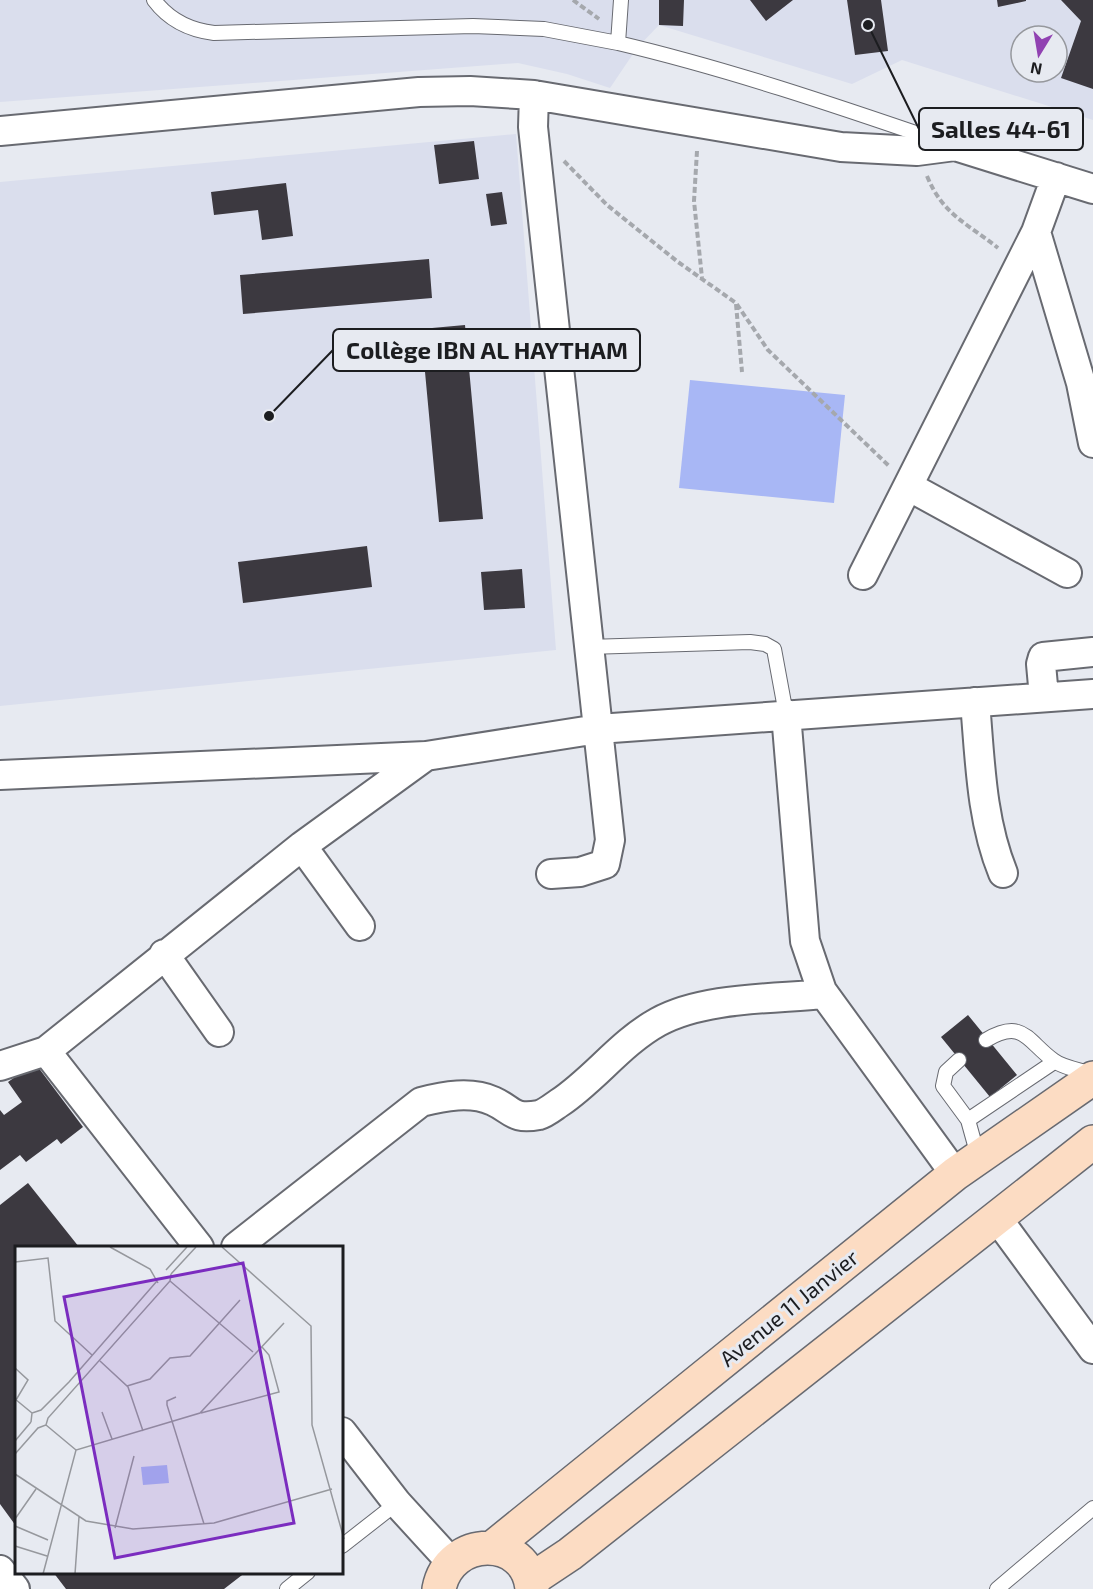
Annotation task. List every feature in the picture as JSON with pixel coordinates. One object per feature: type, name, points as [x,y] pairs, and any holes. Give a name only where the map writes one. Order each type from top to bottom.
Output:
[{"type":"street","points":[[0,130],[419,92],[470,91],[534,95],[831,146],[917,151],[955,146],[1093,189]]},
{"type":"street","points":[[534,95],[533,127],[609,829],[608,859],[605,864],[589,870],[551,874]]},
{"type":"street","points":[[863,575],[1036,232],[1056,177]]},
{"type":"street","points":[[1036,232],[1089,409],[1093,443]]},
{"type":"street","points":[[908,486],[1067,573]]},
{"type":"street","points":[[1044,698],[1041,664],[1043,657],[1093,652]]},
{"type":"street","points":[[0,775],[426,756],[598,729],[1093,694]]},
{"type":"street","points":[[975,702],[986,816],[992,847],[1003,873]]},
{"type":"street","points":[[786,714],[805,941],[824,994],[966,1166]]},
{"type":"street","points":[[0,1066],[46,1051],[164,954],[302,846],[426,756]]},
{"type":"street","points":[[302,846],[360,926]]},
{"type":"street","points":[[164,954],[219,1032]]},
{"type":"street","points":[[237,1246],[421,1102],[464,1095],[494,1101],[514,1116],[541,1115],[577,1092],[631,1041],[657,1023],[685,1010],[824,994]]},
{"type":"street","points":[[46,1051],[198,1246]]},
{"type":"street","name":"Avenue 11 Janvier","points":[[492,1548],[966,1166],[1093,1076]]},
{"type":"street","points":[[344,1435],[397,1503],[445,1576],[463,1553],[477,1548],[492,1548],[516,1558],[532,1585],[1093,1142]]},
{"type":"street","points":[[997,1218],[1093,1349]]},
{"type":"street","points":[[0,1570],[15,1589]]},
{"type":"lane","points":[[154,0],[163,11],[192,30],[214,33],[473,26],[544,29],[618,43],[724,69],[793,90],[955,146]]},
{"type":"lane","points":[[618,43],[621,0]]},
{"type":"lane","points":[[588,648],[750,642],[765,644],[774,650],[786,714]]},
{"type":"lane","points":[[986,1040],[1009,1030],[1021,1032],[1032,1038],[1054,1062],[1093,1076]]},
{"type":"lane","points":[[959,1060],[946,1072],[944,1086],[948,1096],[968,1119],[966,1166]]},
{"type":"lane","points":[[968,1119],[1054,1062]]},
{"type":"lane","points":[[344,1544],[397,1503]]},
{"type":"lane","points":[[997,1589],[1093,1508]]},
{"type":"lane","points":[[287,1589],[306,1574]]},
{"type":"path","points":[[573,0],[610,27],[619,28]]},
{"type":"path","points":[[698,123],[694,201],[702,278]]},
{"type":"path","points":[[533,127],[607,205],[736,303],[768,350],[845,425],[874,449],[908,486]]},
{"type":"path","points":[[917,151],[935,194],[949,213],[976,230],[1019,266]]},
{"type":"path","points":[[736,303],[742,372]]},
{"type":"shaded area","points":[[0,0],[1093,0],[1093,120],[902,60],[852,84],[659,25],[637,48],[610,88],[567,74],[518,63],[0,102]]},
{"type":"shaded area","points":[[516,134],[556,650],[0,706],[0,182]]},
{"type":"shaded area","points":[[690,380],[845,395],[834,503],[679,488]]},
{"type":"building","points":[[659,0],[684,0],[683,26],[659,25]]},
{"type":"building","points":[[750,0],[793,0],[766,21]]},
{"type":"building","points":[[847,0],[881,0],[888,51],[855,55]]},
{"type":"building","points":[[997,0],[1026,0],[1026,1],[998,7]]},
{"type":"building","points":[[1061,0],[1093,0],[1093,89],[1069,81],[1069,55],[1081,21]]},
{"type":"building","points":[[474,141],[479,179],[439,184],[434,145]]},
{"type":"building","points":[[286,183],[293,236],[262,240],[258,210],[214,215],[211,192]]},
{"type":"building","points":[[502,192],[507,224],[491,226],[486,194]]},
{"type":"building","points":[[429,259],[432,298],[243,314],[240,275]]},
{"type":"building","points":[[465,325],[483,519],[439,522],[421,329]]},
{"type":"building","points":[[367,546],[372,587],[243,603],[238,562]]},
{"type":"building","points":[[522,569],[525,608],[484,610],[481,572]]},
{"type":"building","points":[[968,1015],[1017,1075],[990,1097],[941,1037]]},
{"type":"building","points":[[35,1063],[83,1127],[61,1144],[57,1139],[26,1162],[20,1155],[0,1170],[0,1110],[4,1115],[22,1102],[8,1082]]},
{"type":"building","points":[[28,1183],[78,1246],[15,1246],[15,1525],[0,1504],[0,1205]]},
{"type":"building","points":[[55,1574],[243,1574],[224,1589],[66,1589]]},
{"type":"place","name":"Salles 44-61","points":[[868,25]]},
{"type":"place","name":"Collège IBN AL HAYTHAM","points":[[269,416]]}]
